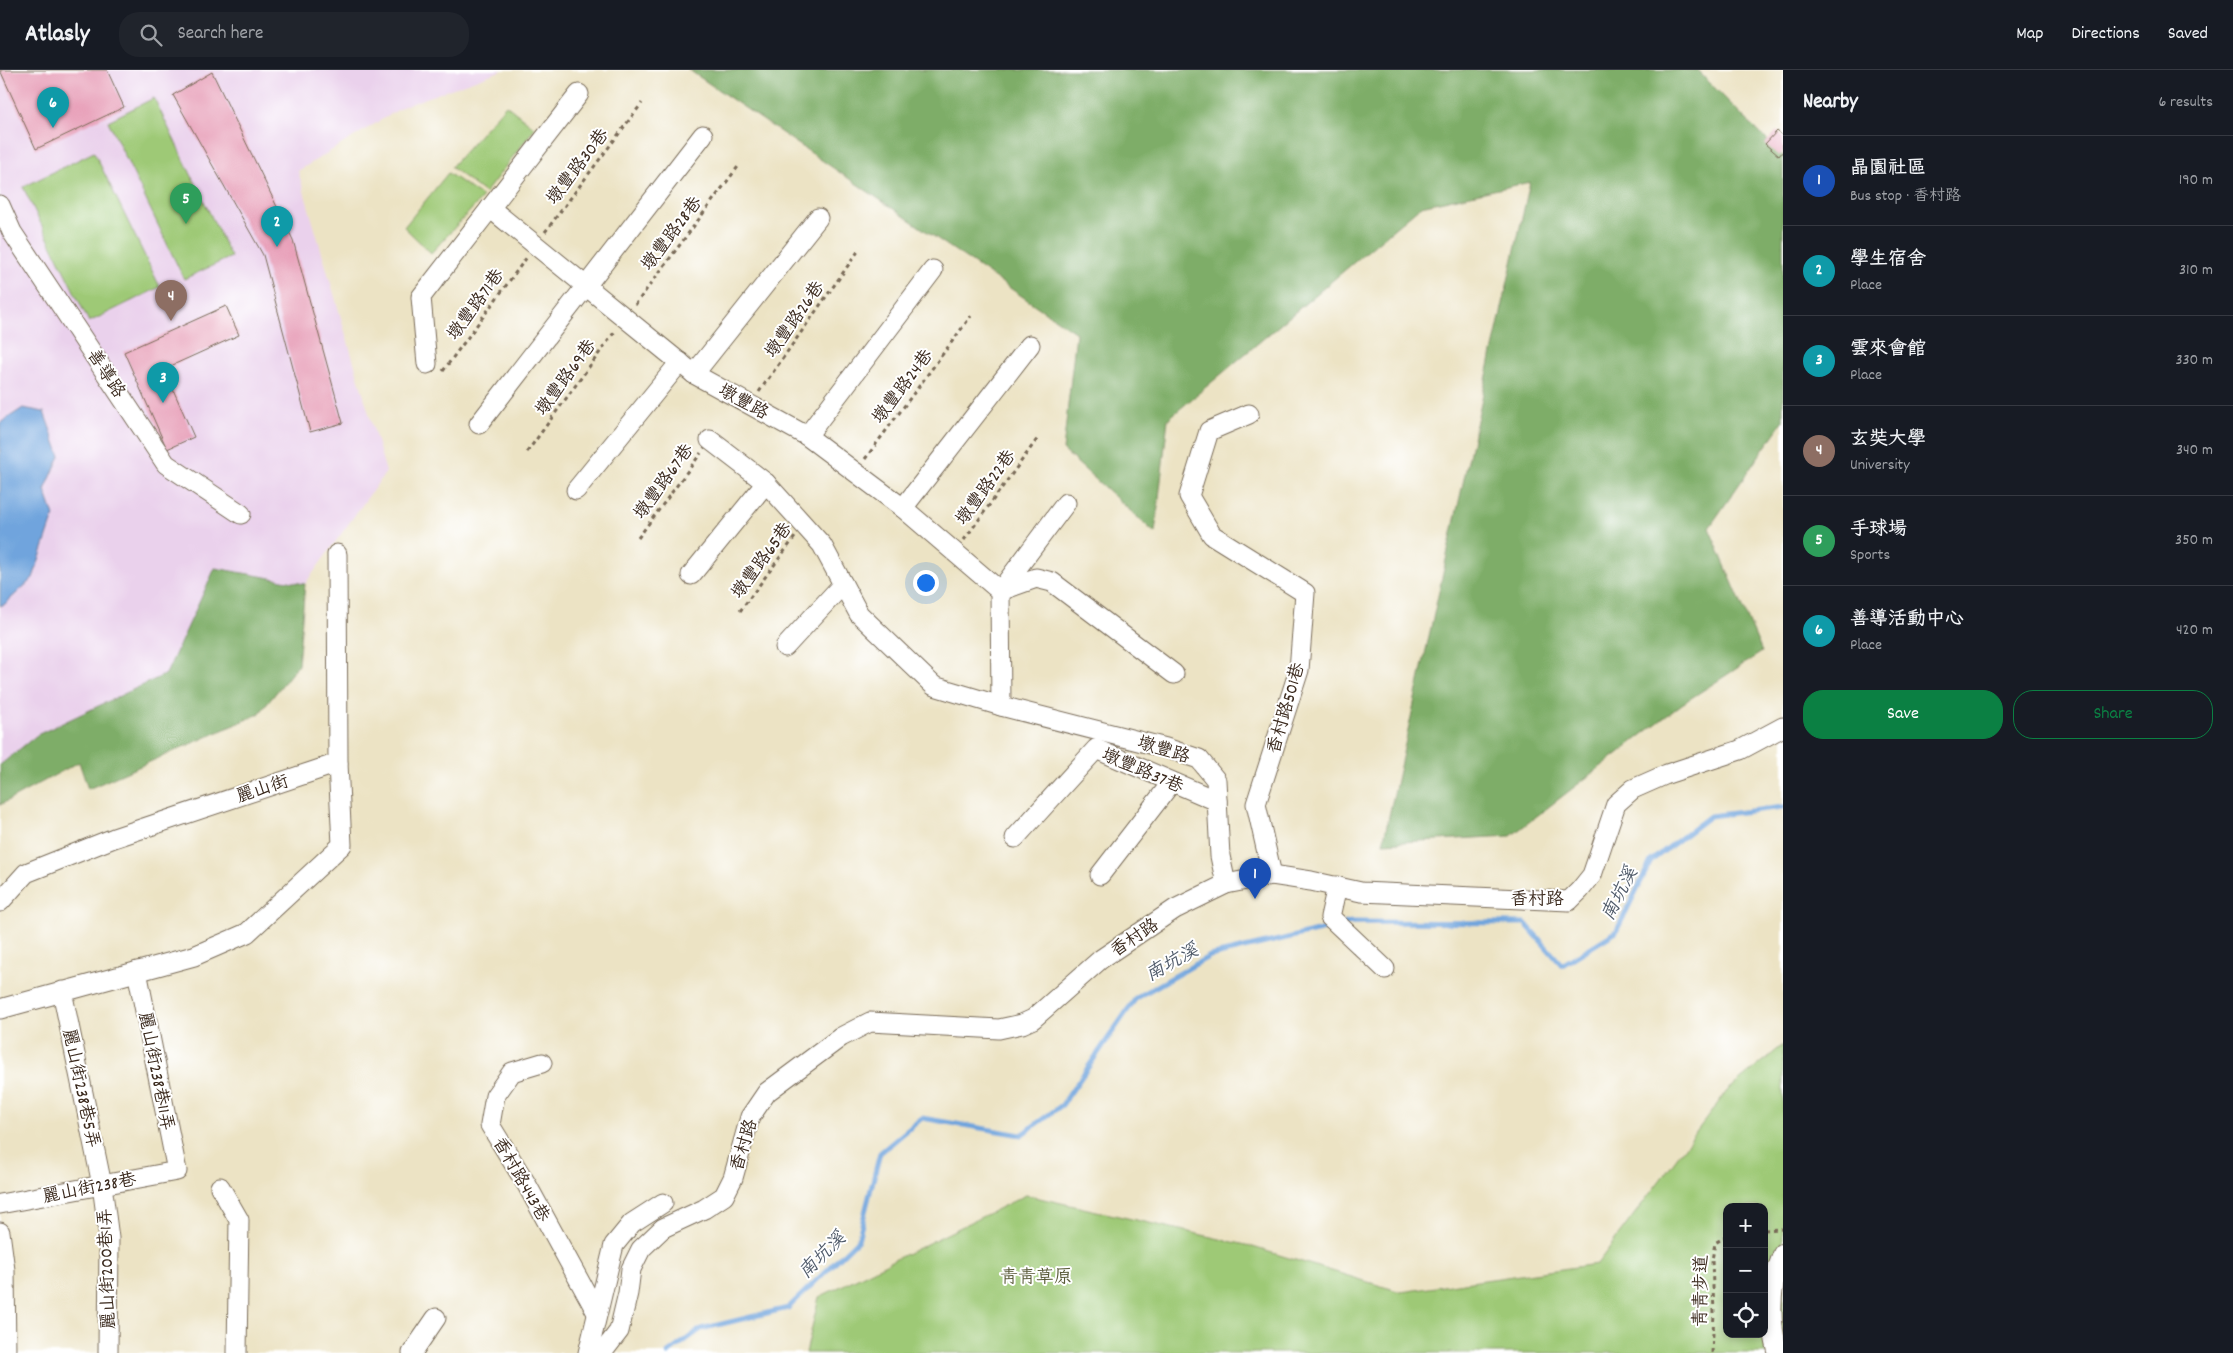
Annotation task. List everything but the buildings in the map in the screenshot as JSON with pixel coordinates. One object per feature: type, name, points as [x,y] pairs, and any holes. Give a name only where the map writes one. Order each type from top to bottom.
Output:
[{"type":"street","points":[[435,368],[421,298],[579,94]]},
{"type":"street","points":[[479,424],[703,135]]},
{"type":"street","name":"善導路","points":[[0,205],[6,237],[166,464],[241,514]]},
{"type":"street","name":"墩豐路","points":[[490,208],[687,368],[807,436],[902,508],[1000,591]]},
{"type":"street","points":[[576,490],[687,368],[818,218]]},
{"type":"street","points":[[807,436],[933,270]]},
{"type":"street","points":[[902,508],[1030,345]]},
{"type":"street","name":"香村路501巷","points":[[1249,414],[1208,431],[1189,496],[1212,535],[1305,593],[1299,670],[1256,804],[1272,875]]},
{"type":"street","name":"墩豐路","points":[[710,440],[766,483],[822,545],[859,614],[934,686],[1001,706],[1166,748],[1199,759],[1216,780],[1220,856],[1226,884]]},
{"type":"street","points":[[690,575],[766,483]]},
{"type":"street","points":[[1001,706],[1000,591],[1066,503]]},
{"type":"street","points":[[0,1009],[194,956],[247,933],[342,845],[338,763],[337,554]]},
{"type":"street","points":[[1000,591],[1036,578],[1052,582],[1174,674]]},
{"type":"street","points":[[785,647],[843,584]]},
{"type":"street","name":"香村路","points":[[602,1353],[619,1331],[628,1293],[631,1269],[641,1249],[663,1228],[704,1209],[724,1196],[733,1178],[750,1117],[767,1092],[842,1037],[870,1022],[909,1022],[999,1029],[1022,1024],[1033,1019],[1101,959],[1175,909],[1226,884],[1272,875],[1361,892],[1569,901],[1592,875],[1616,804],[1633,789],[1667,774],[1740,750],[1783,727]]},
{"type":"street","name":"墩豐路37巷","points":[[1016,838],[1096,749],[1217,801]]},
{"type":"street","name":"麗山街","points":[[0,902],[26,873],[114,838],[338,763]]},
{"type":"street","points":[[1100,875],[1172,782]]},
{"type":"street","points":[[1337,886],[1330,917],[1385,969]]},
{"type":"street","name":"麗山街238巷11弄","points":[[138,971],[178,1171]]},
{"type":"street","name":"麗山街238巷5弄","points":[[62,992],[102,1185]]},
{"type":"street","name":"香村路443巷","points":[[542,1063],[512,1072],[495,1096],[490,1125],[527,1185],[598,1313]]},
{"type":"street","name":"麗山街238巷","points":[[0,1204],[178,1171]]},
{"type":"street","name":"麗山街200巷1弄","points":[[102,1185],[109,1238],[108,1353]]},
{"type":"street","points":[[220,1187],[240,1220],[237,1353]]},
{"type":"street","points":[[588,1353],[614,1246],[632,1223],[662,1203]]},
{"type":"street","points":[[0,1232],[5,1270],[6,1353]]},
{"type":"street","points":[[1778,1353],[1771,1297],[1774,1272],[1783,1253]]},
{"type":"street","points":[[412,1353],[436,1318]]},
{"type":"path","name":"墩豐路30巷","points":[[535,245],[642,103]]},
{"type":"path","name":"墩豐路28巷","points":[[625,318],[740,164]]},
{"type":"path","name":"墩豐路71巷","points":[[435,368],[535,245]]},
{"type":"path","name":"墩豐路26巷","points":[[750,404],[859,250]]},
{"type":"path","name":"墩豐路24巷","points":[[854,473],[971,316]]},
{"type":"path","name":"墩豐路69巷","points":[[527,452],[625,318]]},
{"type":"path","name":"墩豐路22巷","points":[[954,552],[1038,438]]},
{"type":"path","name":"墩豐路67巷","points":[[638,538],[710,440]]},
{"type":"path","name":"墩豐路65巷","points":[[740,611],[804,525]]},
{"type":"path","points":[[1768,1230],[1783,1229]]},
{"type":"path","name":"青青步道","points":[[1712,1353],[1714,1313],[1712,1260],[1715,1243],[1723,1238]]},
{"type":"shaded area","points":[[0,70],[503,70],[404,106],[298,171],[386,472],[305,584],[215,568],[166,674],[37,735],[0,765]]},
{"type":"green space","points":[[689,70],[1697,70],[1783,156],[1783,421],[1709,528],[1762,652],[1682,704],[1511,836],[1383,843],[1530,182],[1421,206],[1168,419],[1155,533],[1063,450],[1076,333]]},
{"type":"green space","points":[[154,98],[231,257],[184,279],[108,121]]},
{"type":"green space","points":[[506,105],[535,128],[485,193],[451,167]]},
{"type":"green space","points":[[94,152],[160,287],[89,322],[23,187]]},
{"type":"green space","points":[[448,173],[483,197],[431,253],[404,227]]},
{"type":"green space","points":[[215,568],[305,584],[298,665],[259,714],[88,789],[79,762],[0,805],[0,765],[37,735],[166,674]]},
{"type":"green space","name":"青青草原","points":[[1783,1045],[1783,1353],[806,1353],[819,1297],[1026,1195],[1246,1245],[1401,1292],[1597,1264],[1727,1091]]},
{"type":"water","points":[[23,408],[44,412],[60,456],[45,490],[54,516],[33,578],[5,604],[0,606],[0,423]]},
{"type":"waterway","name":"南坑溪","points":[[1344,924],[1351,922],[1525,923],[1562,965],[1616,932],[1651,861],[1710,816],[1783,807]]},
{"type":"waterway","name":"南坑溪","points":[[668,1353],[701,1329],[788,1308],[858,1240],[880,1153],[922,1118],[1021,1135],[1062,1105],[1136,998],[1210,956],[1334,927]]},
{"type":"place","name":"善導活動中心","points":[[53,128]]},
{"type":"place","name":"手球場","points":[[186,224]]},
{"type":"place","name":"學生宿舍","points":[[277,247]]},
{"type":"place","name":"玄奘大學","points":[[171,321]]},
{"type":"place","name":"雲來會館","points":[[163,403]]},
{"type":"place","name":"晶園社區","points":[[1255,899]]}]
